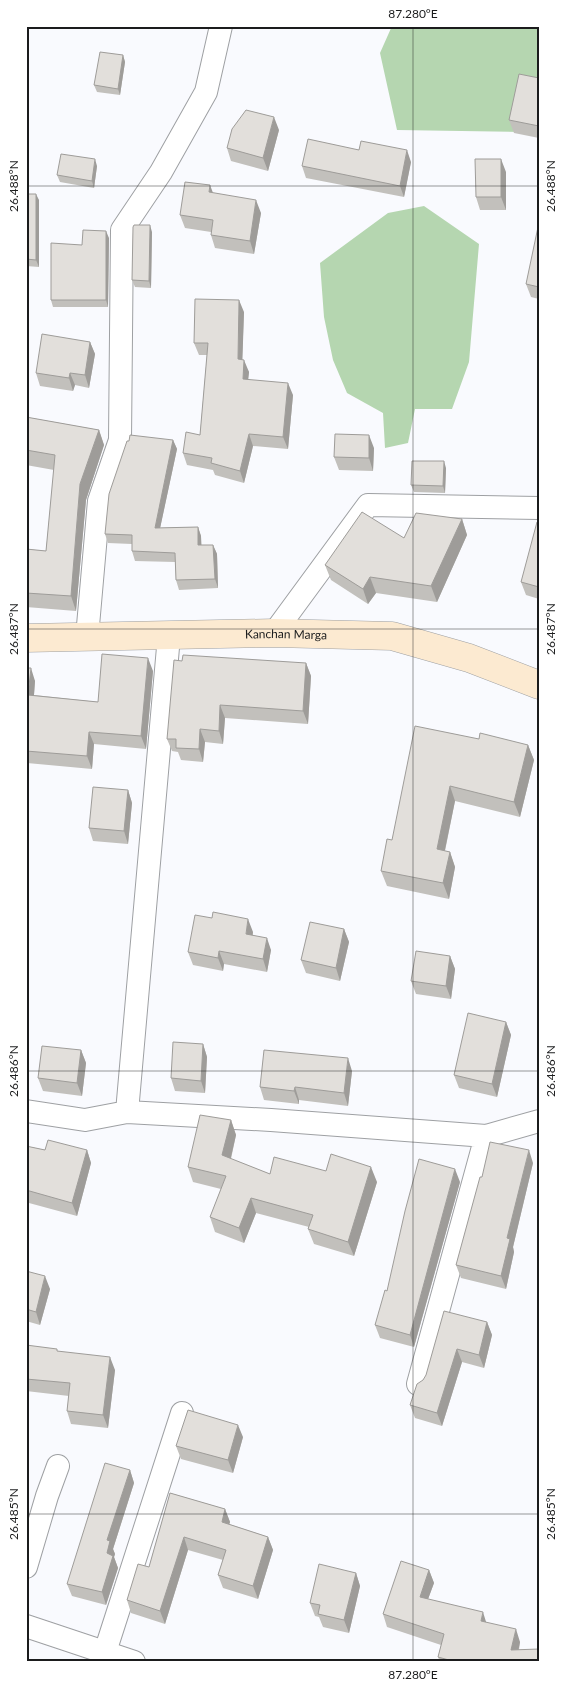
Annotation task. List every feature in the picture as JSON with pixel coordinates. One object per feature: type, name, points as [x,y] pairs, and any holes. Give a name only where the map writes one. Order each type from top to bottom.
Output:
[{"type":"main road","name":"Kanchan Marga","points":[[26,638],[274,633],[392,636],[469,658],[539,685]]},
{"type":"street","points":[[87,636],[99,501],[120,440],[122,230],[161,172],[206,92],[221,26]]},
{"type":"street","points":[[274,633],[368,505],[539,508]]},
{"type":"street","points":[[127,1112],[170,636]]},
{"type":"street","points":[[26,1111],[85,1120],[127,1112],[271,1120],[486,1136],[539,1121]]},
{"type":"street","points":[[418,1384],[486,1136]]},
{"type":"street","points":[[105,1652],[182,1413]]},
{"type":"street","points":[[26,1567],[58,1466]]},
{"type":"street","points":[[26,1626],[134,1662]]},
{"type":"green space","points":[[392,26],[539,26],[539,118],[521,132],[397,130],[380,53]]},
{"type":"green space","points":[[424,206],[479,244],[469,362],[452,409],[415,409],[408,443],[385,448],[383,413],[347,393],[333,360],[324,317],[320,263],[388,213]]},
{"type":"building","points":[[100,52],[123,55],[118,89],[94,85]]},
{"type":"building","points":[[519,74],[539,78],[539,126],[509,120]]},
{"type":"building","points":[[246,110],[274,117],[263,158],[227,148],[232,129]]},
{"type":"building","points":[[308,139],[359,150],[361,141],[407,150],[400,186],[302,166]]},
{"type":"building","points":[[61,154],[95,159],[92,181],[57,175]]},
{"type":"building","points":[[475,159],[501,159],[501,197],[476,197]]},
{"type":"building","points":[[185,182],[210,185],[209,192],[256,200],[250,241],[211,235],[213,220],[180,215]]},
{"type":"building","points":[[26,194],[36,194],[36,260],[26,259]]},
{"type":"building","points":[[134,225],[150,225],[149,281],[132,280]]},
{"type":"building","points":[[539,227],[539,287],[526,284]]},
{"type":"building","points":[[83,230],[106,231],[106,300],[51,300],[51,243],[82,245]]},
{"type":"building","points":[[195,299],[239,300],[238,359],[244,360],[243,379],[288,383],[283,437],[249,434],[240,471],[211,463],[212,458],[183,453],[186,432],[200,435],[208,343],[194,343]]},
{"type":"building","points":[[42,334],[90,342],[85,375],[70,373],[69,378],[36,373]]},
{"type":"building","points":[[26,417],[99,430],[80,484],[71,596],[26,593],[26,549],[46,551],[55,455],[26,450]]},
{"type":"building","points":[[335,434],[369,435],[369,458],[334,457]]},
{"type":"building","points":[[130,435],[173,440],[155,528],[198,527],[198,545],[213,545],[215,579],[176,580],[175,553],[132,551],[132,535],[105,534],[109,494]]},
{"type":"building","points":[[412,461],[444,461],[443,486],[411,485]]},
{"type":"building","points":[[362,512],[404,538],[416,513],[462,519],[431,586],[370,577],[363,589],[325,565]]},
{"type":"building","points":[[537,522],[539,523],[539,587],[521,582]]},
{"type":"building","points":[[102,654],[148,658],[141,736],[89,732],[87,756],[26,751],[26,668],[31,668],[28,695],[98,702]]},
{"type":"building","points":[[183,655],[306,663],[303,711],[220,705],[219,731],[200,729],[199,749],[176,748],[176,739],[167,739],[174,660],[182,661]]},
{"type":"building","points":[[415,726],[479,739],[480,733],[528,745],[514,802],[450,786],[437,849],[450,852],[443,883],[381,871],[387,839],[392,840]]},
{"type":"building","points":[[93,787],[128,790],[124,831],[89,828]]},
{"type":"building","points":[[213,912],[248,919],[246,934],[267,938],[263,959],[219,951],[218,958],[188,952],[195,915],[212,918]]},
{"type":"building","points":[[310,922],[344,929],[336,968],[301,960]]},
{"type":"building","points":[[416,951],[450,956],[446,986],[411,981]]},
{"type":"building","points":[[468,1013],[506,1022],[492,1084],[454,1075]]},
{"type":"building","points":[[173,1042],[203,1044],[201,1081],[171,1078]]},
{"type":"building","points":[[42,1046],[81,1050],[77,1083],[38,1078]]},
{"type":"building","points":[[264,1050],[348,1058],[344,1093],[295,1087],[294,1091],[260,1087]]},
{"type":"building","points":[[200,1115],[231,1120],[222,1155],[270,1174],[274,1157],[326,1171],[331,1154],[371,1167],[348,1242],[308,1229],[313,1215],[251,1198],[239,1228],[210,1217],[226,1176],[188,1167]]},
{"type":"building","points":[[48,1140],[87,1150],[72,1203],[26,1190],[26,1146],[45,1150]]},
{"type":"building","points":[[490,1142],[529,1150],[507,1238],[510,1239],[501,1276],[456,1265],[480,1177],[482,1177]]},
{"type":"building","points":[[419,1159],[455,1169],[410,1335],[375,1325],[385,1290],[387,1291]]},
{"type":"building","points":[[26,1271],[45,1276],[36,1312],[26,1309]]},
{"type":"building","points":[[444,1311],[487,1322],[479,1355],[457,1349],[437,1413],[410,1405],[417,1384],[426,1375]]},
{"type":"building","points":[[26,1345],[57,1349],[57,1351],[110,1357],[103,1415],[67,1411],[70,1383],[26,1379]]},
{"type":"building","points":[[188,1410],[238,1425],[228,1460],[176,1446]]},
{"type":"building","points":[[105,1463],[130,1470],[107,1540],[110,1541],[107,1553],[113,1556],[102,1592],[67,1584]]},
{"type":"building","points":[[170,1493],[225,1509],[222,1522],[268,1537],[253,1586],[218,1575],[226,1550],[184,1537],[160,1611],[127,1600],[138,1564],[149,1567]]},
{"type":"building","points":[[401,1561],[429,1570],[420,1597],[483,1612],[481,1621],[516,1629],[511,1650],[539,1649],[539,1662],[456,1662],[438,1657],[444,1634],[383,1614]]},
{"type":"building","points":[[319,1564],[356,1573],[344,1620],[318,1614],[320,1605],[310,1603]]}]
